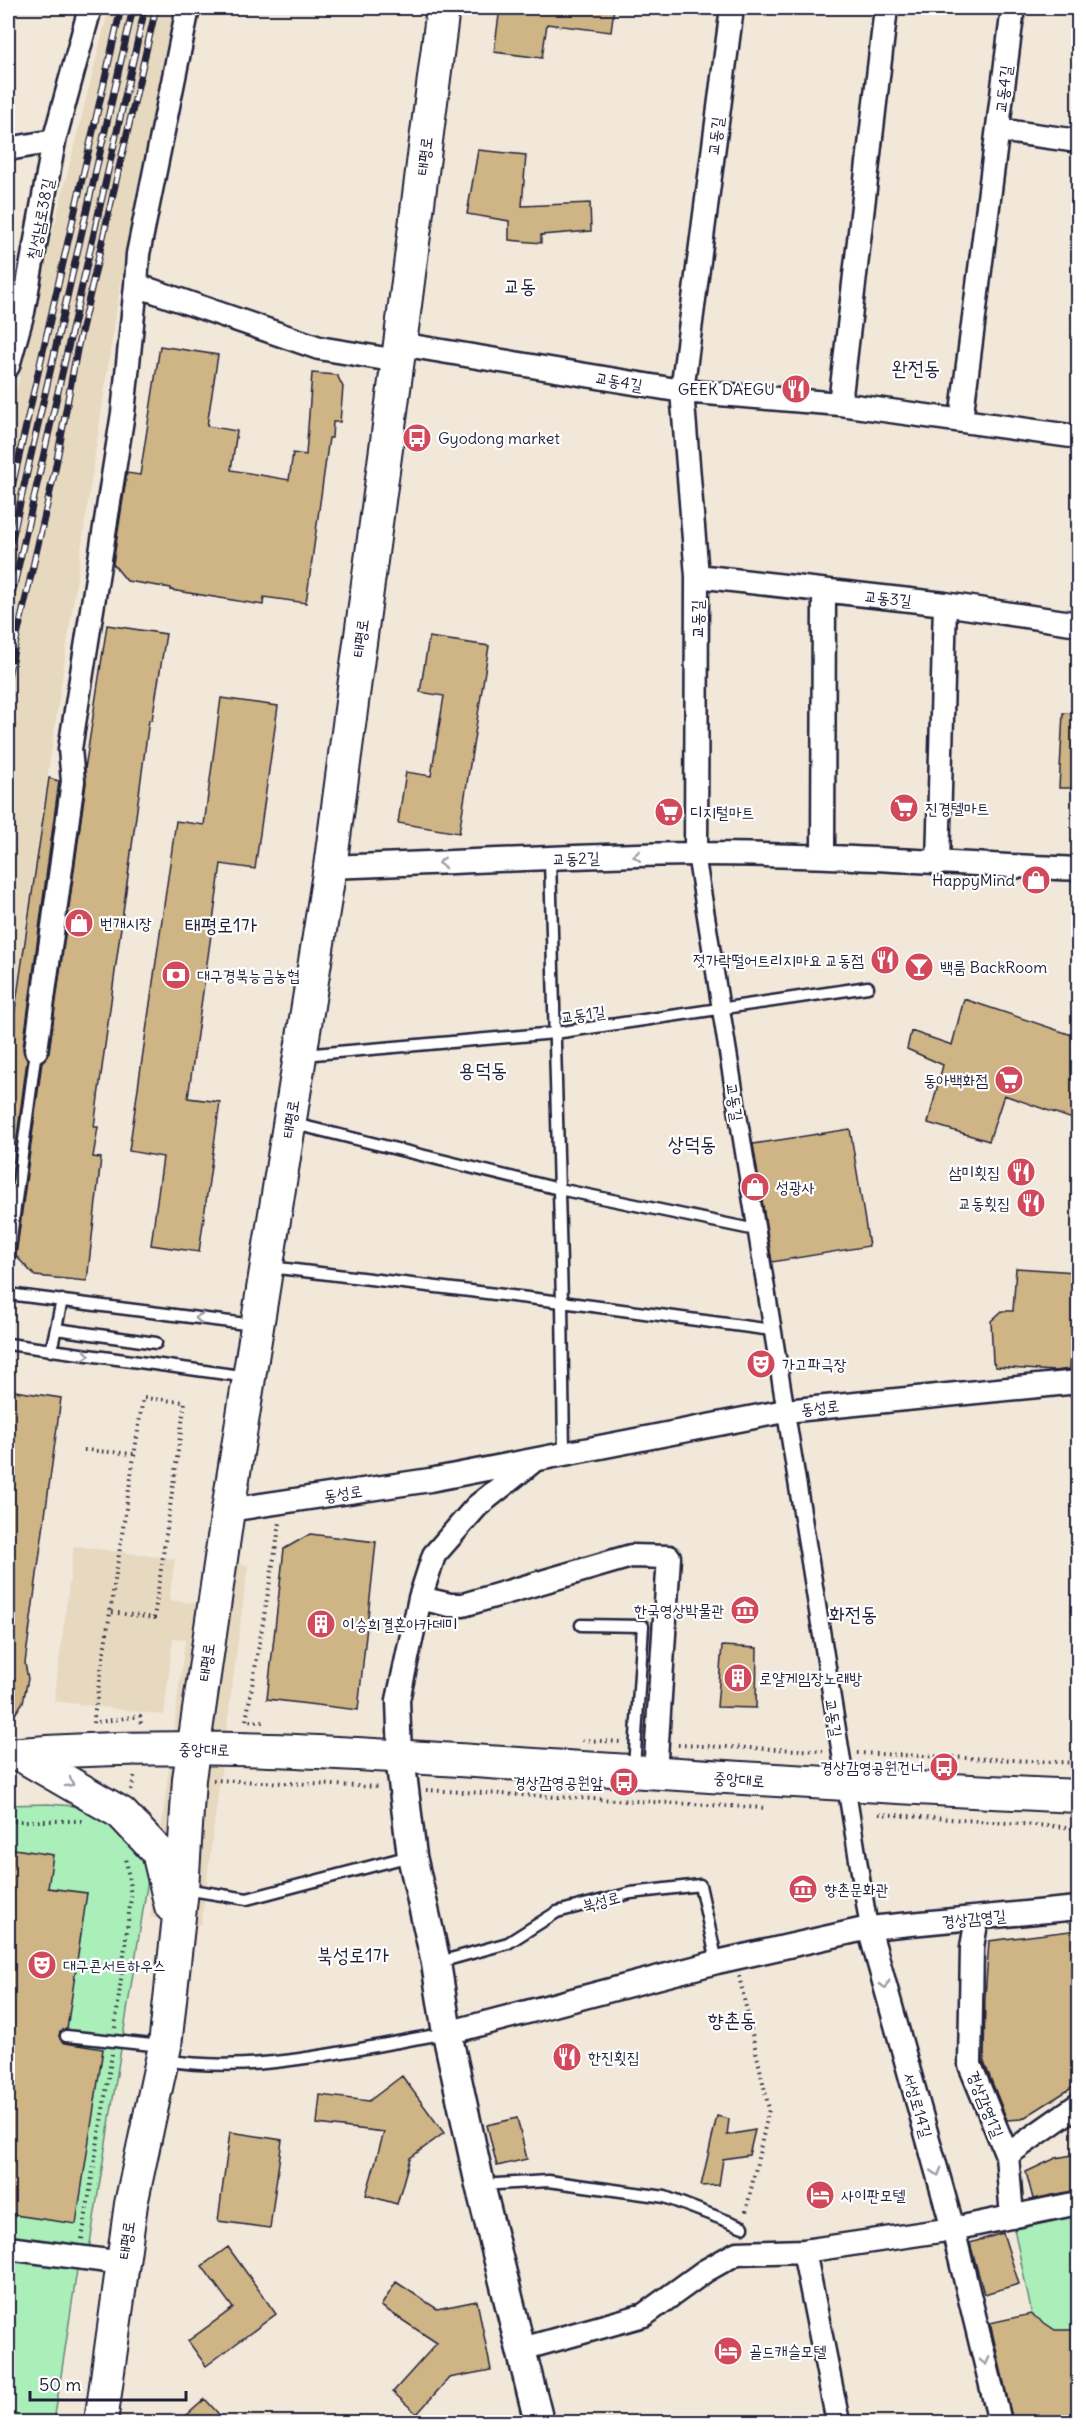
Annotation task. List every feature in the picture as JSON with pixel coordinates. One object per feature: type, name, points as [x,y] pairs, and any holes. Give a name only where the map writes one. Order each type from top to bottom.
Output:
[{"type":"main road","name":"태평로","points":[[101,2422],[131,2204],[164,2053],[178,1934],[189,1779],[228,1510],[330,867],[443,8]]},
{"type":"main road","name":"중앙대로","points":[[13,1755],[194,1747],[400,1757],[645,1758],[848,1799],[1078,1796]]},
{"type":"main road","points":[[13,1755],[117,1809],[158,1852],[178,1934]]},
{"type":"street","name":"칠성남로38길","points":[[8,366],[23,312],[54,141],[90,8]]},
{"type":"street","points":[[36,1050],[73,781],[70,748],[123,413],[138,254],[188,8]]},
{"type":"street","name":"교동길","points":[[732,8],[682,391],[697,576],[696,854],[848,1799]]},
{"type":"street","points":[[840,404],[886,8]]},
{"type":"street","name":"교동4길","points":[[961,420],[1013,8]]},
{"type":"street","points":[[998,130],[1078,141]]},
{"type":"street","points":[[8,149],[54,141]]},
{"type":"street","name":"교동4길","points":[[136,285],[318,348],[399,353],[682,391],[840,404],[1078,437]]},
{"type":"street","name":"교동3길","points":[[697,576],[945,604],[1078,624]]},
{"type":"street","points":[[823,856],[824,591]]},
{"type":"street","points":[[938,864],[945,604]]},
{"type":"street","name":"교동2길","points":[[330,867],[696,854],[823,856],[938,864],[1078,869]]},
{"type":"street","name":"동성로","points":[[228,1510],[430,1480],[785,1411],[1078,1382]]},
{"type":"street","points":[[534,1460],[477,1506],[434,1555],[420,1598],[398,1700],[400,1757],[412,1856],[436,1963],[447,2033],[480,2185],[539,2422]]},
{"type":"street","points":[[420,1598],[450,1605],[463,1605],[631,1556],[669,1557],[645,1758]]},
{"type":"street","name":"서성로14길","points":[[848,1799],[869,1928],[953,2229],[1000,2422]]},
{"type":"street","name":"경상감영길","points":[[869,1928],[1078,1908]]},
{"type":"street","name":"경상감영1길","points":[[977,1918],[972,1947],[970,2065],[1007,2155],[1012,2217]]},
{"type":"street","points":[[447,2033],[726,1960],[869,1928]]},
{"type":"street","points":[[1007,2155],[1078,2105]]},
{"type":"street","points":[[522,2349],[644,2315],[705,2271],[737,2253],[804,2252],[953,2229],[1078,2203]]},
{"type":"street","points":[[8,2248],[123,2263]]},
{"type":"street","points":[[804,2252],[838,2422]]},
{"type":"lane","points":[[550,859],[564,1455]]},
{"type":"lane","name":"교동1길","points":[[300,1055],[555,1033],[868,987]]},
{"type":"lane","points":[[8,1260],[36,1050]]},
{"type":"lane","points":[[289,1122],[559,1189],[756,1230]]},
{"type":"lane","points":[[266,1267],[562,1302],[772,1330]]},
{"type":"lane","points":[[8,1293],[257,1325]]},
{"type":"lane","points":[[51,1351],[62,1300]]},
{"type":"lane","points":[[56,1329],[156,1343]]},
{"type":"lane","points":[[8,1344],[249,1377]]},
{"type":"lane","points":[[581,1625],[643,1626],[645,1758]]},
{"type":"lane","points":[[182,1889],[247,1899],[412,1856]]},
{"type":"lane","name":"북성로","points":[[436,1963],[508,1943],[557,1912],[631,1893],[700,1885],[726,1960]]},
{"type":"lane","points":[[66,2036],[114,2041],[164,2053],[188,2064],[256,2065],[447,2033]]},
{"type":"lane","points":[[480,2185],[548,2181],[665,2197],[743,2227]]},
{"type":"path","points":[[93,1723],[110,1612],[135,1454],[143,1398],[185,1402],[154,1618],[110,1612]]},
{"type":"path","points":[[84,1450],[135,1454]]},
{"type":"path","points":[[269,1722],[246,1720],[283,1502]]},
{"type":"path","points":[[576,1740],[645,1758],[839,1752],[1078,1762]]},
{"type":"path","points":[[189,1779],[768,1808]]},
{"type":"path","points":[[848,1799],[1078,1828]]},
{"type":"path","points":[[8,1821],[84,1821]]},
{"type":"path","points":[[79,2257],[114,2041],[131,1897],[127,1859],[123,1851]]},
{"type":"path","points":[[726,1960],[769,2109],[743,2227]]},
{"type":"shaded area","points":[[109,8],[174,8],[119,292],[8,1045],[8,429],[41,278]]},
{"type":"shaded area","points":[[74,1546],[175,1559],[169,1600],[204,1604],[210,1560],[248,1565],[201,1925],[150,1918],[185,1640],[173,1638],[164,1715],[54,1701]]},
{"type":"green space","points":[[48,1804],[87,1807],[136,1839],[148,1879],[89,2250],[8,2237],[8,1805]]},
{"type":"green space","points":[[1078,2215],[1078,2422],[1054,2422],[1014,2228]]},
{"type":"green space","points":[[8,2248],[79,2257],[54,2422],[8,2422]]},
{"type":"building","points":[[500,8],[614,8],[611,32],[547,24],[542,58],[494,52]]},
{"type":"building","points":[[478,150],[526,155],[522,206],[590,203],[591,231],[541,235],[541,243],[509,240],[509,221],[467,214]]},
{"type":"building","points":[[160,346],[218,355],[207,426],[237,431],[231,470],[289,480],[293,453],[306,455],[312,373],[337,375],[343,387],[340,422],[333,422],[332,438],[329,438],[306,603],[264,597],[263,605],[171,590],[171,588],[127,581],[113,564],[127,473],[140,475]]},
{"type":"building","points":[[107,625],[166,634],[152,720],[149,720],[94,1127],[98,1127],[93,1157],[101,1158],[87,1281],[35,1276],[16,1256],[42,1062],[49,1052],[86,783],[85,769]]},
{"type":"building","points":[[429,637],[489,646],[459,833],[398,823],[406,772],[431,776],[444,696],[420,692]]},
{"type":"building","points":[[221,698],[278,706],[255,869],[221,864],[188,1098],[220,1102],[199,1252],[151,1245],[163,1157],[129,1151],[176,821],[204,825]]},
{"type":"building","points":[[1063,713],[1078,714],[1078,788],[1059,788]]},
{"type":"building","points":[[49,778],[59,781],[23,1048],[27,1060],[8,1207],[8,1057]]},
{"type":"building","name":"동아백화점","points":[[964,999],[1078,1037],[1078,1121],[1004,1095],[989,1141],[928,1123],[943,1065],[907,1049],[911,1031],[952,1045]]},
{"type":"building","points":[[850,1129],[869,1246],[772,1262],[753,1144]]},
{"type":"building","points":[[1016,1268],[1076,1272],[1070,1369],[1054,1371],[996,1367],[993,1362],[991,1321],[1002,1311],[1013,1311]]},
{"type":"building","points":[[8,1390],[61,1398],[25,1663],[28,1679],[23,1702],[8,1725]]},
{"type":"building","name":"이승희결혼아카데미","points":[[310,1534],[376,1542],[358,1710],[267,1699],[284,1549]]},
{"type":"building","name":"로얄게임장노래방","points":[[722,1646],[757,1648],[756,1708],[717,1707]]},
{"type":"building","points":[[8,1848],[53,1855],[48,1888],[87,1893],[67,2029],[60,2031],[59,2036],[65,2043],[103,2049],[76,2224],[8,2214]]},
{"type":"building","points":[[1078,1930],[1078,2084],[1022,2119],[1007,2120],[984,2062],[989,1941]]},
{"type":"building","points":[[402,2076],[444,2133],[410,2158],[397,2204],[366,2195],[384,2132],[317,2124],[320,2095],[369,2101]]},
{"type":"building","points":[[717,2116],[729,2119],[727,2135],[755,2130],[749,2155],[723,2159],[719,2185],[701,2186]]},
{"type":"building","points":[[517,2118],[527,2159],[497,2166],[487,2125]]},
{"type":"building","points":[[230,2132],[282,2140],[270,2228],[218,2221]]},
{"type":"building","points":[[1078,2154],[1078,2190],[1033,2199],[1026,2172],[1056,2158]]},
{"type":"building","points":[[1003,2233],[1019,2284],[984,2294],[970,2243]]},
{"type":"building","points":[[228,2247],[276,2314],[206,2366],[188,2341],[233,2308],[202,2266]]},
{"type":"building","points":[[396,2282],[437,2309],[477,2301],[491,2370],[449,2378],[417,2414],[393,2392],[437,2343],[381,2306]]},
{"type":"building","points":[[1031,2314],[1055,2330],[1074,2330],[1072,2386],[1077,2384],[1078,2422],[1013,2422],[990,2323]]},
{"type":"building","points":[[205,2399],[226,2422],[179,2422]]},
{"type":"railway","points":[[8,505],[121,8]]},
{"type":"railway","points":[[8,556],[133,8]]},
{"type":"railway","points":[[8,612],[145,8]]},
{"type":"railway","points":[[8,676],[55,470],[77,350],[156,8]]},
{"type":"place","name":"GEEK DAEGU","points":[[796,389]]},
{"type":"place","name":"Gyodong market","points":[[417,438]]},
{"type":"place","name":"진경텔마트","points":[[904,808]]},
{"type":"place","name":"디지털마트","points":[[669,812]]},
{"type":"place","name":"HappyMind","points":[[1036,880]]},
{"type":"place","name":"번개시장","points":[[79,923]]},
{"type":"place","name":"젓가락떨어트리지마요 교동점","points":[[885,960]]},
{"type":"place","name":"백룸 BackRoom","points":[[919,967]]},
{"type":"place","name":"대구경북능금농협","points":[[176,975]]},
{"type":"place","name":"동아백화점","points":[[1009,1080]]},
{"type":"place","name":"삼미횟집","points":[[1021,1172]]},
{"type":"place","name":"성광사","points":[[755,1187]]},
{"type":"place","name":"교동횟집","points":[[1031,1203]]},
{"type":"place","name":"가고파극장","points":[[761,1364]]},
{"type":"place","name":"한국영상박물관","points":[[745,1610]]},
{"type":"place","name":"이승희결혼아카데미","points":[[321,1624]]},
{"type":"place","name":"로얄게임장노래방","points":[[738,1678]]},
{"type":"place","name":"경상감영공원건너","points":[[944,1767]]},
{"type":"place","name":"경상감영공원앞","points":[[624,1782]]},
{"type":"place","name":"향촌문화관","points":[[803,1889]]},
{"type":"place","name":"대구콘서트하우스","points":[[42,1965]]},
{"type":"place","name":"한진횟집","points":[[567,2057]]},
{"type":"place","name":"사이판모텔","points":[[820,2195]]},
{"type":"place","name":"골드캐슬모텔","points":[[728,2351]]},
{"type":"district","name":"교동","points":[[520,285]]},
{"type":"district","name":"완전동","points":[[916,367]]},
{"type":"district","name":"태평로1가","points":[[221,924]]},
{"type":"district","name":"용덕동","points":[[483,1069]]},
{"type":"district","name":"상덕동","points":[[692,1143]]},
{"type":"district","name":"화전동","points":[[853,1613]]},
{"type":"district","name":"북성로1가","points":[[353,1954]]},
{"type":"district","name":"향촌동","points":[[732,2019]]}]
